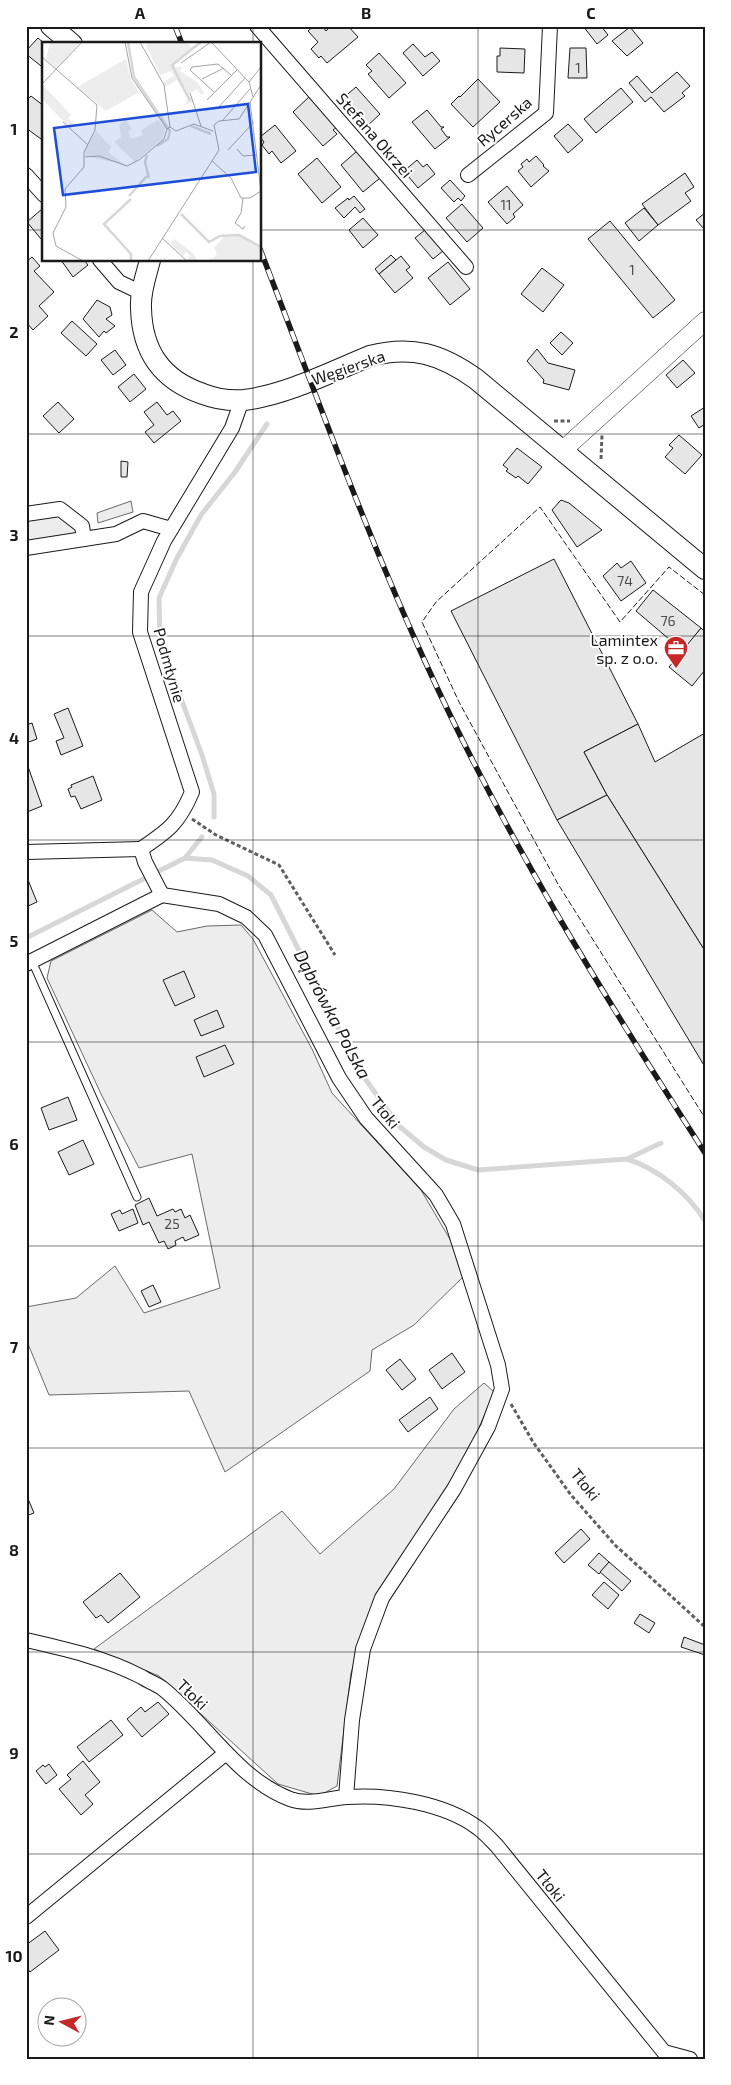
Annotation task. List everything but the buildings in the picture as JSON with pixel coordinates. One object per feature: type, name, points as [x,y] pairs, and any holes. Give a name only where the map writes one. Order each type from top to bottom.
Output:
[{"type":"main road","points":[[50,26],[70,42]]},
{"type":"main road","name":"Węgierska","points":[[150,261],[142,293],[142,325],[146,343],[155,360],[175,381],[193,390],[227,400],[242,400],[281,392],[370,356],[385,352],[408,352],[430,355],[456,365],[476,379],[705,569]]},
{"type":"street","name":"Stefana Okrzei","points":[[257,26],[466,267]]},
{"type":"street","name":"Rycerska","points":[[468,175],[546,113],[550,26]]},
{"type":"street","points":[[26,175],[42,193]]},
{"type":"street","points":[[101,261],[119,282],[142,293]]},
{"type":"street","points":[[563,450],[705,321]]},
{"type":"street","name":"Podmłynie","points":[[143,856],[184,812],[192,792],[140,632],[141,592],[171,529],[232,428],[242,400]]},
{"type":"street","points":[[26,514],[60,509],[82,526],[84,539]]},
{"type":"street","points":[[26,548],[116,534],[143,521],[171,529]]},
{"type":"street","points":[[26,852],[143,856],[160,890],[29,962]]},
{"type":"street","name":"Tłoki","points":[[160,890],[219,904],[246,917],[265,934],[339,1078],[366,1118],[436,1196],[453,1224],[495,1356],[502,1389]]},
{"type":"street","points":[[346,1797],[352,1720],[363,1649],[382,1598],[454,1489],[488,1427],[502,1389]]},
{"type":"street","name":"Tłoki","points":[[26,1640],[81,1653],[126,1669],[161,1687],[226,1754],[271,1790],[292,1800],[319,1802],[346,1797],[406,1799],[431,1806],[477,1827],[497,1846],[664,2052],[690,2059]]},
{"type":"street","points":[[26,1917],[226,1754]]},
{"type":"lane","points":[[29,962],[137,1197]]},
{"type":"path","points":[[184,812],[216,835],[278,865],[335,955]]},
{"type":"path","name":"Tłoki","points":[[502,1389],[533,1442],[571,1495],[615,1545],[705,1627]]},
{"type":"shaded area","points":[[131,501],[133,512],[98,523],[97,513]]},
{"type":"shaded area","points":[[59,515],[76,528],[77,535],[26,543],[26,520],[56,517]]},
{"type":"shaded area","points":[[152,910],[177,932],[207,926],[241,925],[253,939],[312,1049],[332,1093],[421,1190],[451,1241],[464,1276],[414,1325],[372,1350],[370,1371],[225,1472],[189,1391],[49,1395],[26,1339],[26,1307],[76,1298],[115,1266],[144,1313],[220,1288],[192,1154],[139,1168],[102,1096],[47,978],[51,961]]},
{"type":"shaded area","points":[[484,1383],[494,1392],[464,1463],[375,1596],[351,1673],[337,1786],[319,1796],[278,1784],[159,1676],[94,1649],[282,1511],[320,1554],[394,1489],[454,1409]]},
{"type":"waterway","points":[[214,817],[214,794],[202,755],[160,642],[159,598],[177,558],[201,515],[235,472],[267,424]]},
{"type":"waterway","points":[[185,858],[202,837]]},
{"type":"waterway","name":"Dąbrówka Polska","points":[[26,938],[185,858],[212,860],[248,876],[271,895],[361,1073],[399,1126],[424,1147],[446,1160],[478,1170],[627,1159],[661,1143]]},
{"type":"waterway","points":[[627,1159],[639,1163],[671,1183],[690,1201],[705,1221]]},
{"type":"railway","points":[[175,26],[181,42]]},
{"type":"railway","points":[[261,252],[383,564],[428,668],[458,731],[523,854],[593,975],[705,1153]]},
{"type":"fence","points":[[705,595],[669,567],[620,622],[540,507],[436,602],[422,622],[459,702],[558,884],[705,1118]]},
{"type":"place","name":"Lamintex sp. z o.o.","points":[[676,669]]}]
